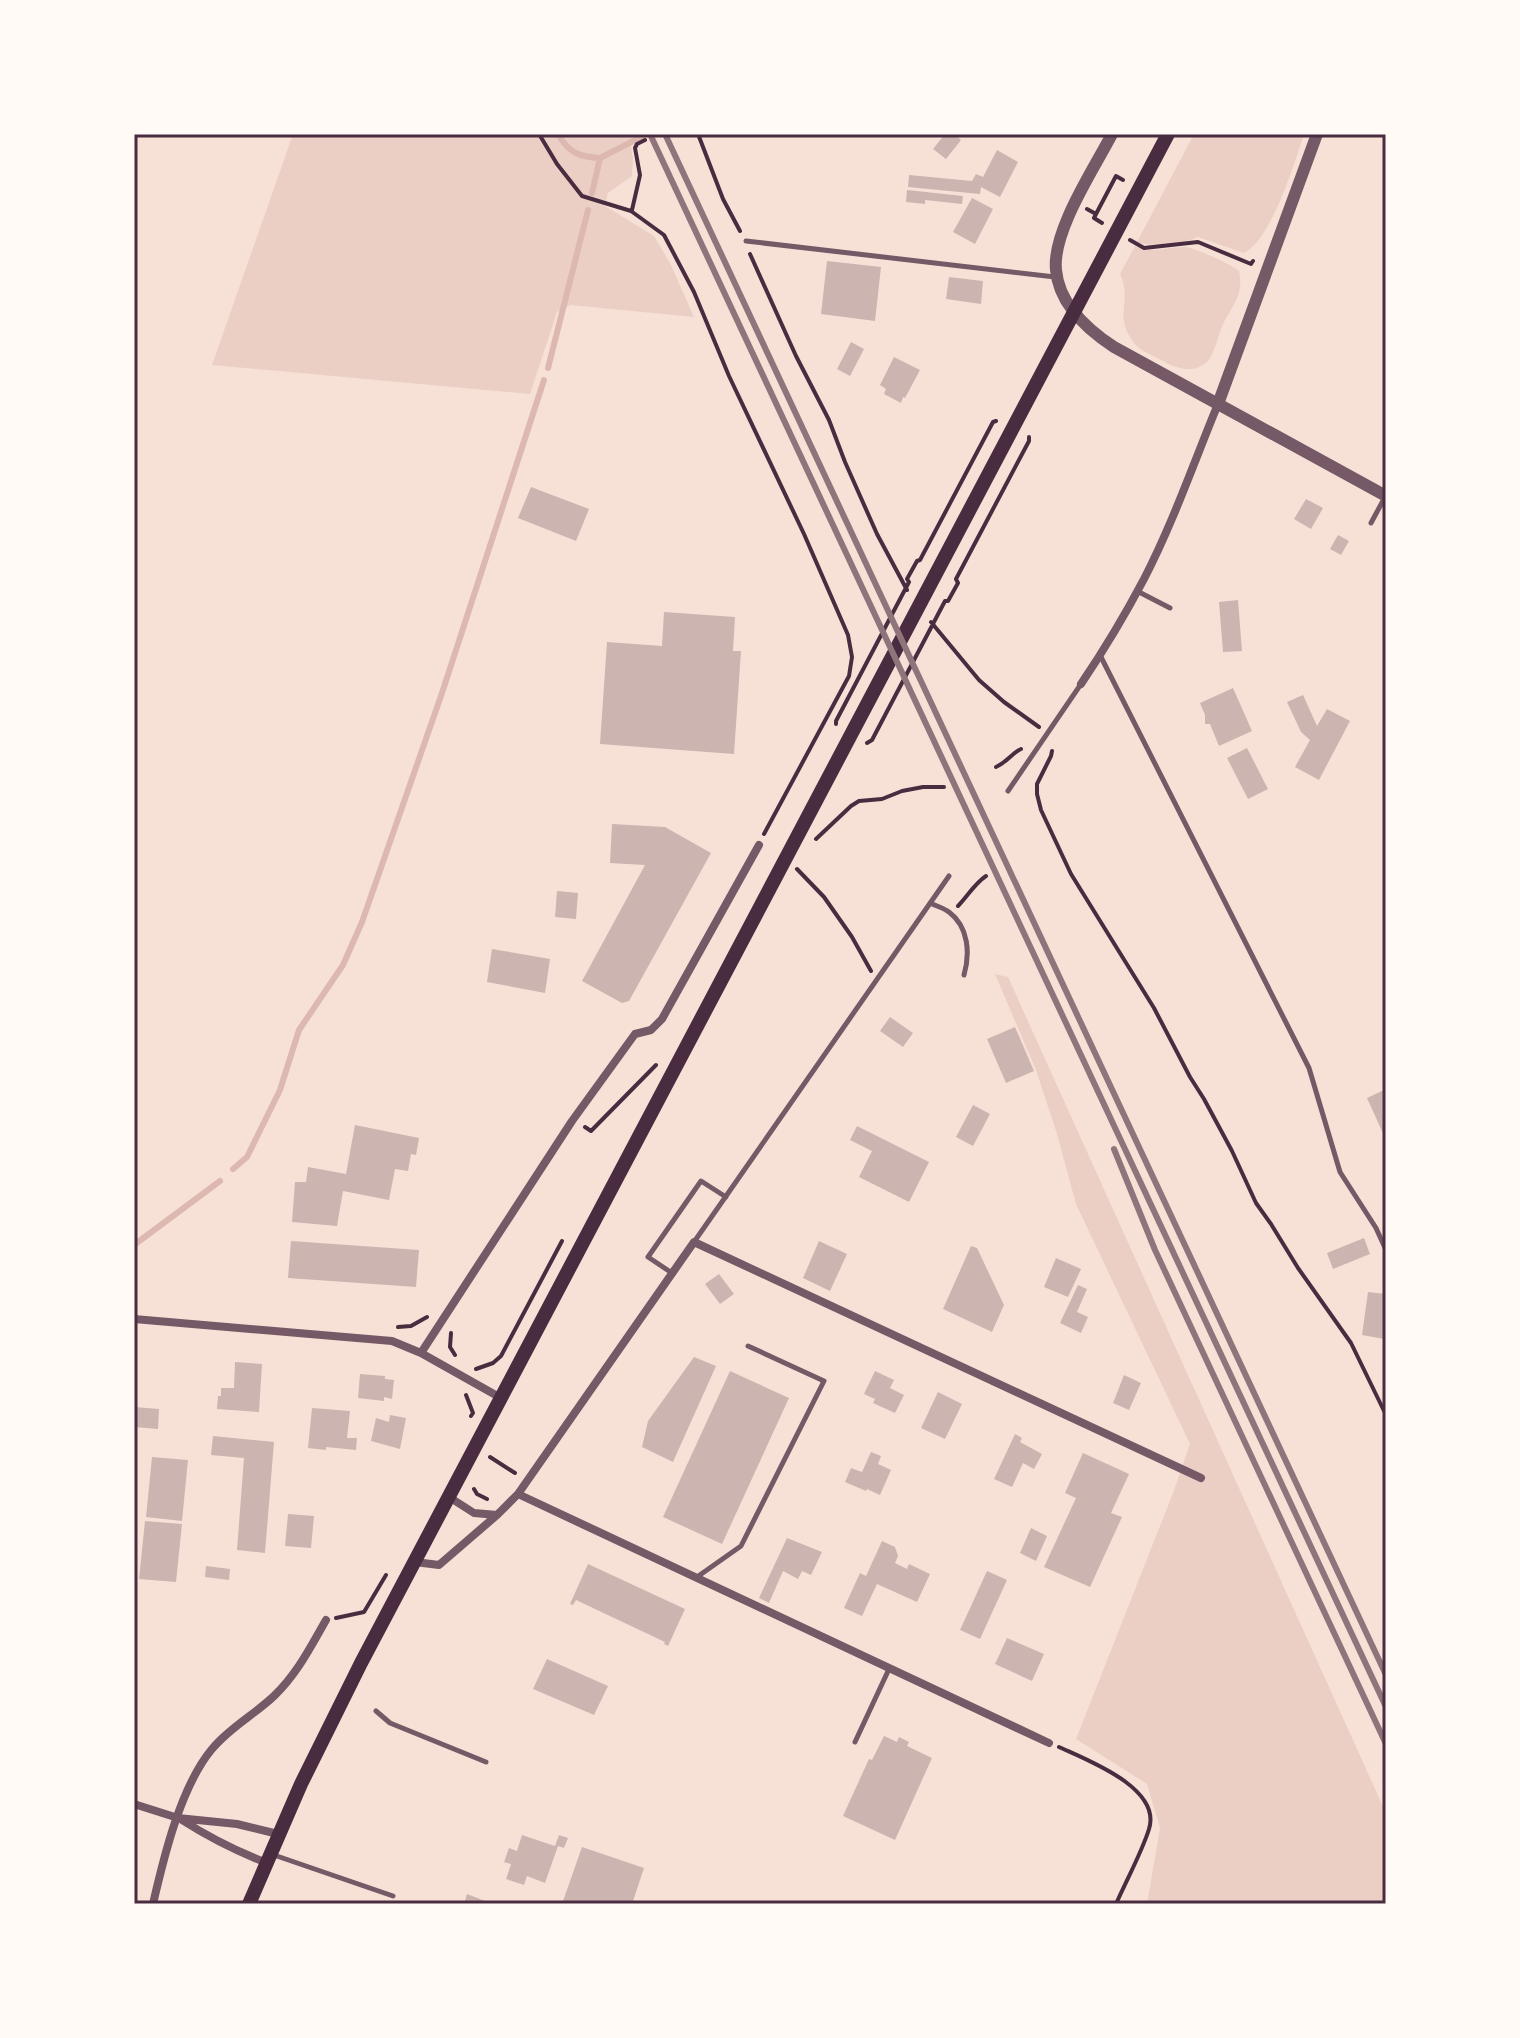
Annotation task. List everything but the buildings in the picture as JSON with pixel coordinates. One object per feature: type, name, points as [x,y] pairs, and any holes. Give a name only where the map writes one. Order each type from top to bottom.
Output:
[{"type":"main road","points":[[249,1904],[278,1834],[361,1663],[1116,227],[1168,134]]},
{"type":"street","points":[[1112,134],[1067,219],[1058,251],[1057,277],[1068,303],[1094,333],[1114,347],[1386,496]]},
{"type":"street","points":[[1081,684],[1137,591],[1167,529],[1218,404],[1317,134]]},
{"type":"street","points":[[421,1353],[572,1121],[635,1034],[651,1030],[662,1019],[759,845]]},
{"type":"street","points":[[415,1562],[439,1565],[518,1494],[694,1242],[1201,1478]]},
{"type":"street","points":[[134,1319],[392,1341],[421,1353],[501,1398]]},
{"type":"street","points":[[518,1494],[1049,1743]]},
{"type":"street","points":[[449,1497],[474,1513],[497,1515]]},
{"type":"street","points":[[153,1904],[178,1818],[200,1766],[234,1727],[273,1697],[299,1668],[326,1620]]},
{"type":"street","points":[[134,1804],[178,1818],[237,1824],[278,1834]]},
{"type":"street","points":[[178,1818],[236,1852],[269,1858]]},
{"type":"lane","points":[[746,241],[1057,277]]},
{"type":"lane","points":[[1371,523],[1386,496]]},
{"type":"lane","points":[[1137,591],[1170,608]]},
{"type":"lane","points":[[1100,656],[1309,1068],[1340,1172],[1376,1228],[1386,1250]]},
{"type":"lane","points":[[1008,791],[1081,684]]},
{"type":"lane","points":[[1156,766],[1167,766]]},
{"type":"lane","points":[[694,1242],[949,876]]},
{"type":"lane","points":[[930,903],[950,913],[966,939],[969,959],[964,975]]},
{"type":"lane","points":[[672,1273],[648,1257],[701,1181],[726,1197]]},
{"type":"lane","points":[[696,1577],[741,1546],[824,1381],[748,1346]]},
{"type":"lane","points":[[855,1742],[890,1668]]},
{"type":"lane","points":[[376,1711],[390,1723],[486,1762]]},
{"type":"lane","points":[[269,1858],[393,1896]]},
{"type":"path","points":[[539,134],[582,196],[631,211],[664,235],[694,292],[729,376],[848,635],[852,657],[849,676],[759,845]]},
{"type":"path","points":[[698,134],[723,199],[746,241],[796,356],[829,420],[877,534],[915,602]]},
{"type":"path","points":[[631,211],[640,175],[635,148],[645,140]]},
{"type":"path","points":[[1123,180],[1116,176],[1094,218],[1116,227],[1144,248],[1198,242],[1251,264],[1257,251]]},
{"type":"path","points":[[1130,246],[1137,232]]},
{"type":"path","points":[[861,755],[869,740],[872,740],[945,601],[948,601],[958,583],[956,579],[1035,425]]},
{"type":"path","points":[[923,612],[979,680],[1048,734],[1051,756],[1037,784],[1037,794],[1041,810],[1071,874],[1154,1008],[1232,1151],[1256,1203],[1351,1343],[1386,1415]]},
{"type":"path","points":[[811,844],[859,801],[882,799],[923,787],[944,787]]},
{"type":"path","points":[[817,839],[824,825]]},
{"type":"path","points":[[791,863],[824,897],[877,980]]},
{"type":"path","points":[[794,882],[802,868]]},
{"type":"path","points":[[950,913],[986,876]]},
{"type":"path","points":[[648,1079],[662,1053]]},
{"type":"path","points":[[572,1121],[591,1131],[656,1065]]},
{"type":"path","points":[[466,1426],[473,1413],[464,1391],[477,1368],[493,1363],[501,1356],[567,1231]]},
{"type":"path","points":[[490,1457],[528,1481]]},
{"type":"path","points":[[326,1620],[364,1612],[386,1576]]},
{"type":"path","points":[[1049,1743],[1106,1769],[1134,1788],[1147,1805],[1151,1826],[1116,1904]]},
{"type":"shaded area","points":[[293,134],[637,134],[631,146],[632,176],[608,193],[605,206],[654,236],[694,317],[570,305],[557,312],[530,394],[212,365]]},
{"type":"shaded area","points":[[1194,134],[1304,134],[1273,217],[1254,245],[1244,253],[1198,237],[1168,244],[1137,242]]},
{"type":"shaded area","points":[[1135,246],[1147,250],[1190,248],[1239,271],[1237,298],[1213,353],[1201,366],[1187,369],[1167,363],[1139,348],[1128,334],[1124,317],[1125,293],[1120,274]]},
{"type":"shaded area","points":[[995,974],[1008,977],[1386,1813],[1386,1904],[1147,1904],[1160,1828],[1147,1784],[1076,1739],[1190,1444],[1076,1204],[1036,1070]]},
{"type":"waterway","points":[[558,134],[575,153],[600,158]]},
{"type":"waterway","points":[[592,193],[600,158],[643,136]]},
{"type":"waterway","points":[[548,368],[588,210]]},
{"type":"waterway","points":[[233,1169],[247,1157],[280,1090],[299,1030],[343,965],[362,922],[442,693],[544,380]]},
{"type":"waterway","points":[[134,1245],[220,1181]]},
{"type":"railway","points":[[650,134],[1386,1707]]},
{"type":"railway","points":[[665,134],[1386,1675]]},
{"type":"railway","points":[[1114,1149],[1155,1250],[1386,1744]]}]
